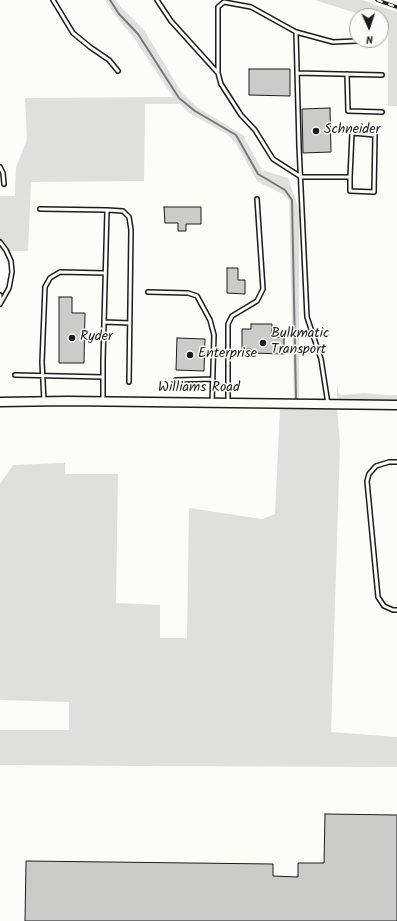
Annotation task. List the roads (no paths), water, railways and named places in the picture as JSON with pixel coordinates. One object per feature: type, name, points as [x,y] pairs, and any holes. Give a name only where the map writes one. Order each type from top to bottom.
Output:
[{"type":"main road","name":"Williams Road","points":[[0,402],[44,401],[397,405]]},
{"type":"lane","points":[[54,0],[73,33],[109,60],[118,71]]},
{"type":"lane","points":[[158,0],[171,21],[218,73]]},
{"type":"lane","points":[[349,41],[333,42],[296,32],[250,7],[222,1],[218,7],[218,73],[221,84],[232,102],[255,130],[273,159],[301,177],[350,177]]},
{"type":"lane","points":[[296,32],[299,146],[307,317],[321,360],[328,404]]},
{"type":"lane","points":[[297,73],[382,75]]},
{"type":"lane","points":[[347,74],[348,111],[382,112]]},
{"type":"lane","points":[[352,134],[375,135],[374,192],[350,191],[350,177],[352,134]]},
{"type":"lane","points":[[0,168],[3,172],[4,184]]},
{"type":"lane","points":[[228,403],[228,324],[232,316],[257,300],[263,289],[257,199]]},
{"type":"lane","points":[[40,209],[108,210],[123,212],[129,217],[131,230],[129,382]]},
{"type":"lane","points":[[103,402],[105,273],[108,210]]},
{"type":"lane","points":[[0,242],[6,250],[12,272],[9,288],[0,303]]},
{"type":"lane","points":[[44,401],[42,362],[45,287],[50,278],[60,272],[105,273]]},
{"type":"lane","points":[[148,292],[188,292],[196,296],[210,320],[214,335],[212,403]]},
{"type":"lane","points":[[0,295],[0,303]]},
{"type":"lane","points":[[104,322],[130,323]]},
{"type":"lane","points":[[15,375],[103,377]]},
{"type":"lane","points":[[176,380],[213,380]]},
{"type":"lane","points":[[397,462],[389,462],[376,466],[369,474],[368,481],[378,597],[384,606],[397,610]]},
{"type":"waterway","points":[[110,0],[119,14],[138,34],[179,98],[195,111],[236,135],[258,174],[285,190],[292,200],[296,399]]},
{"type":"railway","points":[[377,0],[397,7]]},
{"type":"place","name":"Schneider","points":[[316,131]]},
{"type":"place","name":"Ryder","points":[[72,338]]},
{"type":"place","name":"Bulkmatic Transport","points":[[263,343]]},
{"type":"place","name":"Enterprise","points":[[190,355]]}]
